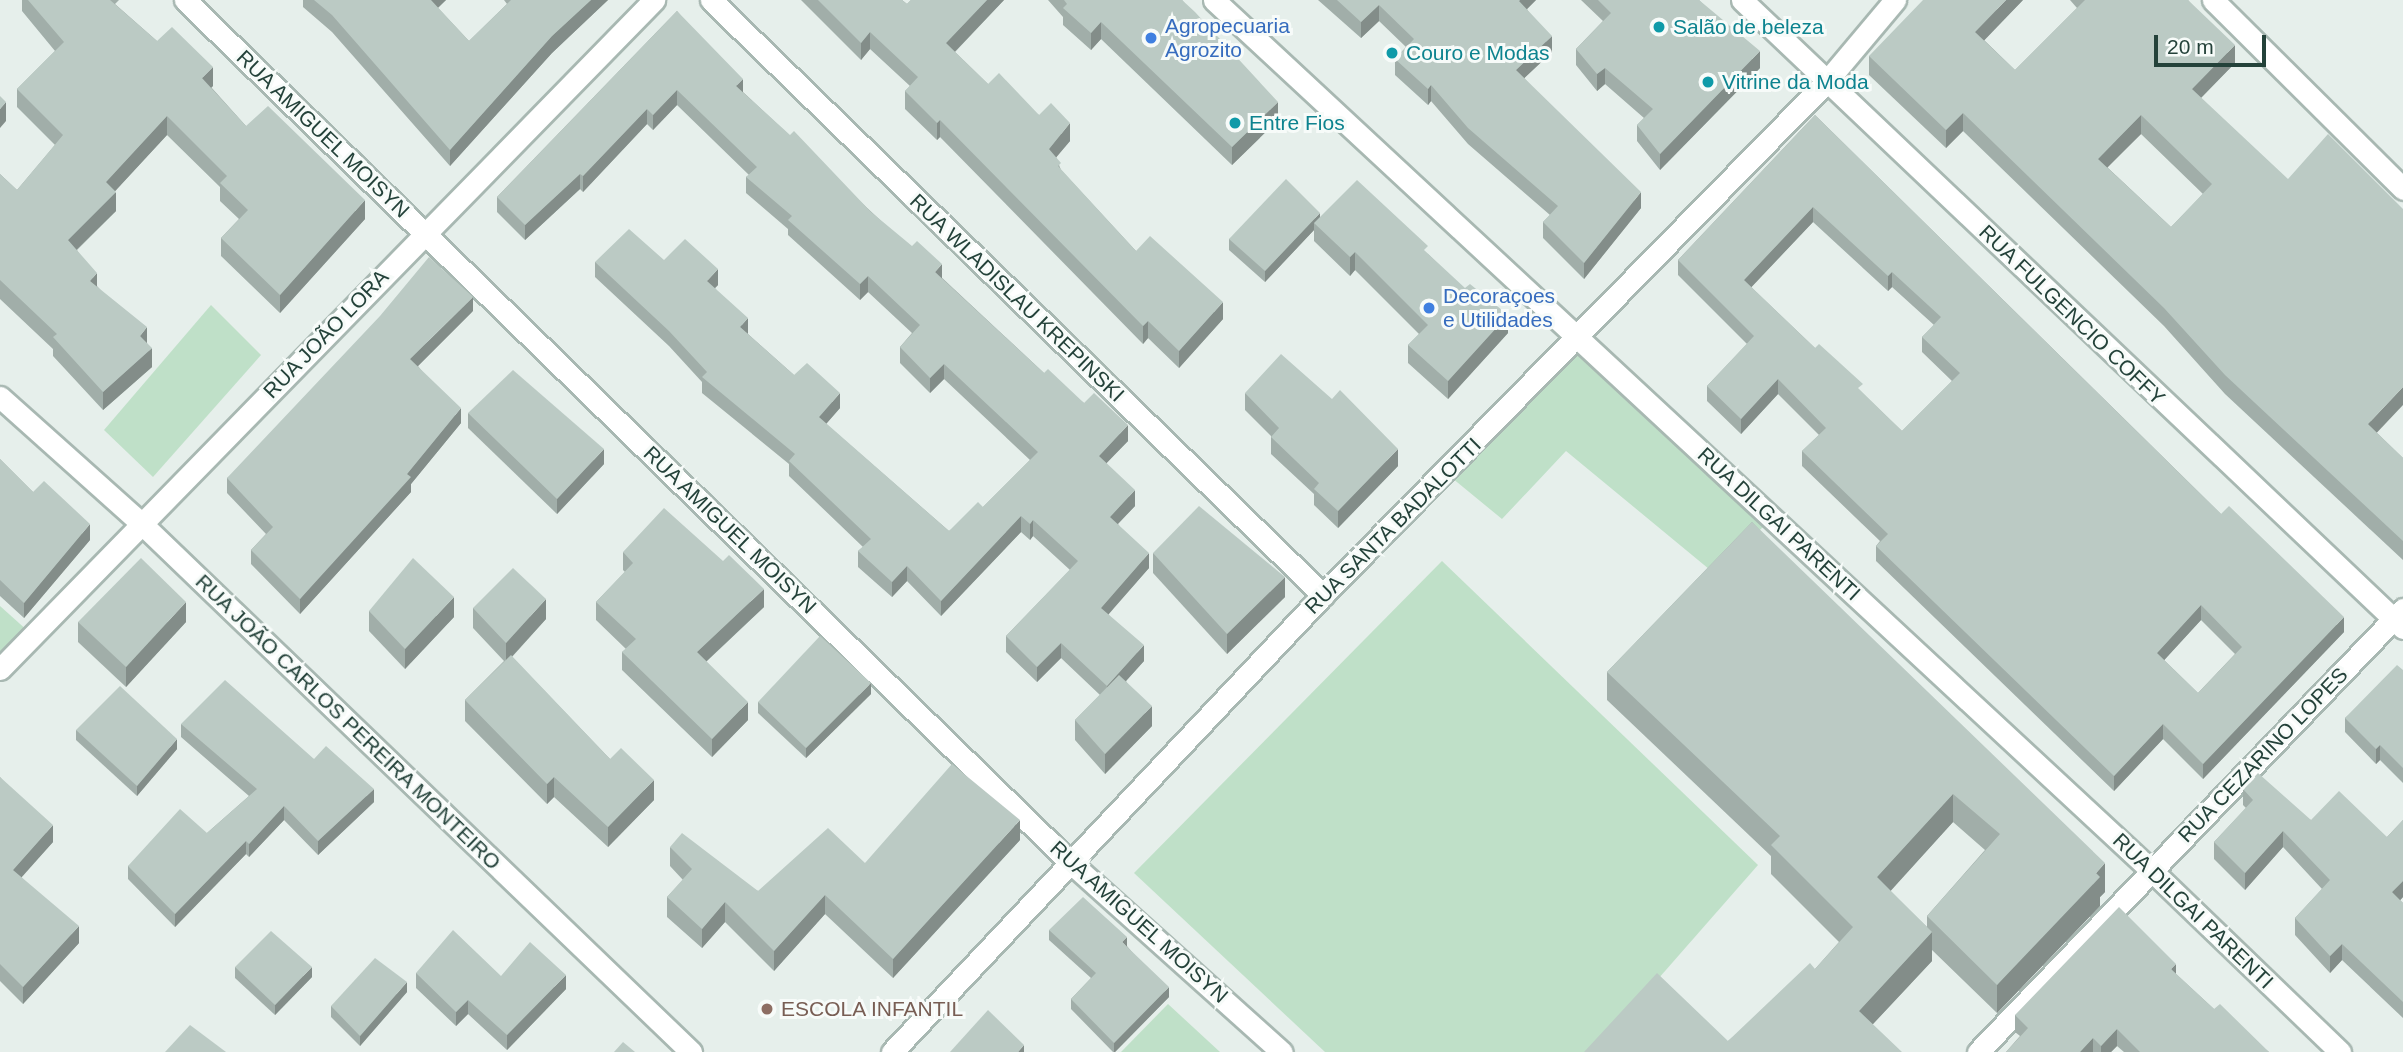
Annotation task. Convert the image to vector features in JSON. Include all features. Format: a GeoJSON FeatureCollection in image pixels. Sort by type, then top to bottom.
{"type":"FeatureCollection","features":[{"type":"Feature","properties":{"kind":"street","name":"RUA AMIGUEL MOISYN"},"geometry":{"type":"LineString","coordinates":[[185,0],[1071,863],[1282,1052]]}},
{"type":"Feature","properties":{"kind":"street","name":"RUA JOÃO LORA"},"geometry":{"type":"LineString","coordinates":[[0,669],[424,232],[654,0]]}},
{"type":"Feature","properties":{"kind":"street","name":"RUA WLADISLAU KREPINSKI"},"geometry":{"type":"LineString","coordinates":[[711,0],[1323,596]]}},
{"type":"Feature","properties":{"kind":"street","name":"RUA DILGAI PARENTI"},"geometry":{"type":"LineString","coordinates":[[1214,0],[2152,871],[2340,1052]]}},
{"type":"Feature","properties":{"kind":"street","name":"RUA FULGENCIO COFFY"},"geometry":{"type":"LineString","coordinates":[[1742,0],[2400,619]]}},
{"type":"Feature","properties":{"kind":"street","name":"RUA SANTA BADALOTTI"},"geometry":{"type":"LineString","coordinates":[[892,1052],[1323,596],[1579,339],[1827,81],[1895,0]]}},
{"type":"Feature","properties":{"kind":"street"},"geometry":{"type":"LineString","coordinates":[[2213,0],[2403,189]]}},
{"type":"Feature","properties":{"kind":"street","name":"RUA JOÃO CARLOS PEREIRA MONTEIRO"},"geometry":{"type":"LineString","coordinates":[[0,397],[142,524],[691,1052]]}},
{"type":"Feature","properties":{"kind":"street","name":"RUA CEZARINO LOPES"},"geometry":{"type":"LineString","coordinates":[[1978,1052],[2400,619]]}},
{"type":"Feature","properties":{"kind":"green space"},"geometry":{"type":"Polygon","coordinates":[[[211,305],[261,355],[153,477],[104,430],[211,305]]]}},
{"type":"Feature","properties":{"kind":"green space"},"geometry":{"type":"Polygon","coordinates":[[[1579,351],[1765,525],[1715,574],[1566,451],[1502,519],[1452,478],[1579,351]]]}},
{"type":"Feature","properties":{"kind":"green space"},"geometry":{"type":"Polygon","coordinates":[[[1442,561],[1758,865],[1594,1052],[1325,1052],[1134,873],[1442,561]]]}},
{"type":"Feature","properties":{"kind":"green space"},"geometry":{"type":"Polygon","coordinates":[[[0,606],[29,632],[0,661],[0,606]]]}},
{"type":"Feature","properties":{"kind":"green space"},"geometry":{"type":"Polygon","coordinates":[[[1168,1004],[1220,1052],[1121,1052],[1168,1004]]]}},
{"type":"Feature","properties":{"kind":"building"},"geometry":{"type":"Polygon","coordinates":[[[28,0],[110,0],[157,41],[172,27],[213,67],[202,78],[246,126],[268,106],[365,200],[280,295],[221,238],[248,210],[220,183],[227,176],[167,116],[106,182],[116,192],[68,240],[97,273],[90,281],[147,327],[140,336],[152,348],[103,392],[53,337],[57,334],[0,280],[0,174],[17,190],[63,135],[17,89],[64,42],[28,0]]]}},
{"type":"Feature","properties":{"kind":"building"},"geometry":{"type":"Polygon","coordinates":[[[314,0],[431,0],[469,41],[511,0],[591,0],[552,36],[450,150],[332,15],[314,0]]]}},
{"type":"Feature","properties":{"kind":"building"},"geometry":{"type":"Polygon","coordinates":[[[818,0],[902,0],[907,4],[911,0],[987,0],[946,43],[988,84],[999,73],[1039,115],[1051,103],[1070,123],[1049,149],[1061,163],[1058,166],[1136,251],[1150,236],[1223,302],[1179,351],[1148,321],[1143,326],[940,120],[937,123],[905,91],[918,77],[870,32],[861,43],[818,0]]]}},
{"type":"Feature","properties":{"kind":"building"},"geometry":{"type":"Polygon","coordinates":[[[1064,0],[1182,0],[1278,102],[1232,147],[1101,22],[1091,33],[1063,8],[1067,4],[1064,0]]]}},
{"type":"Feature","properties":{"kind":"building"},"geometry":{"type":"Polygon","coordinates":[[[1337,0],[1520,0],[1552,36],[1516,70],[1641,192],[1584,263],[1543,222],[1558,206],[1468,128],[1431,85],[1428,89],[1395,59],[1414,39],[1379,5],[1361,22],[1337,0]]]}},
{"type":"Feature","properties":{"kind":"building"},"geometry":{"type":"Polygon","coordinates":[[[1598,0],[1699,0],[1760,51],[1660,154],[1637,125],[1653,109],[1605,68],[1597,74],[1576,49],[1611,13],[1598,0]]]}},
{"type":"Feature","properties":{"kind":"building"},"geometry":{"type":"Polygon","coordinates":[[[1923,0],[2006,0],[1975,32],[2015,70],[2085,0],[2188,0],[2235,45],[2192,89],[2288,179],[2328,134],[2403,209],[2403,387],[2368,424],[2403,458],[2403,541],[2225,375],[2164,308],[1963,113],[1946,130],[1869,56],[1923,0]],[[2141,115],[2098,159],[2171,227],[2212,184],[2141,115]]]}},
{"type":"Feature","properties":{"kind":"building"},"geometry":{"type":"Polygon","coordinates":[[[677,11],[743,79],[736,86],[790,135],[794,131],[871,212],[912,246],[917,241],[942,264],[935,272],[1044,373],[1048,369],[1084,403],[1094,393],[1128,425],[1099,456],[1135,490],[1110,517],[1149,553],[1101,608],[1144,645],[1107,686],[1061,643],[1037,667],[1006,636],[1078,561],[1033,520],[1030,524],[1021,516],[941,601],[907,566],[892,582],[858,551],[871,539],[789,461],[795,454],[702,377],[707,372],[669,331],[595,262],[629,229],[664,260],[685,239],[718,269],[707,281],[748,318],[740,327],[794,375],[807,363],[840,393],[819,417],[949,531],[978,502],[983,507],[1038,452],[944,364],[930,378],[900,347],[920,325],[868,276],[860,284],[788,220],[792,216],[746,177],[757,167],[677,90],[653,115],[647,109],[583,176],[580,174],[525,225],[497,197],[677,11]]]}},
{"type":"Feature","properties":{"kind":"building"},"geometry":{"type":"Polygon","coordinates":[[[0,96],[6,102],[0,109],[0,96]]]}},
{"type":"Feature","properties":{"kind":"building"},"geometry":{"type":"Polygon","coordinates":[[[1815,115],[2221,514],[2229,506],[2344,617],[2203,764],[2163,724],[2114,776],[1876,546],[1888,534],[1802,451],[1826,428],[1778,379],[1741,419],[1707,386],[1754,336],[1678,260],[1815,115]],[[1813,207],[1744,280],[1815,348],[1819,344],[1863,384],[1858,388],[1902,431],[1960,373],[1922,337],[1941,317],[1892,272],[1888,276],[1813,207]],[[2201,605],[2157,653],[2198,693],[2242,647],[2201,605]]]}},
{"type":"Feature","properties":{"kind":"building"},"geometry":{"type":"Polygon","coordinates":[[[1286,179],[1320,213],[1265,271],[1229,239],[1286,179]]]}},
{"type":"Feature","properties":{"kind":"building"},"geometry":{"type":"Polygon","coordinates":[[[1357,180],[1428,246],[1424,250],[1465,288],[1470,284],[1508,315],[1448,381],[1408,345],[1428,325],[1355,252],[1350,257],[1314,223],[1357,180]]]}},
{"type":"Feature","properties":{"kind":"building"},"geometry":{"type":"Polygon","coordinates":[[[429,257],[473,297],[410,359],[461,408],[407,474],[411,477],[300,599],[251,550],[273,527],[227,478],[380,316],[429,257]]]}},
{"type":"Feature","properties":{"kind":"building"},"geometry":{"type":"Polygon","coordinates":[[[1281,354],[1332,399],[1340,390],[1398,449],[1338,511],[1314,489],[1319,483],[1271,437],[1279,428],[1245,393],[1281,354]]]}},
{"type":"Feature","properties":{"kind":"building"},"geometry":{"type":"Polygon","coordinates":[[[513,370],[604,449],[557,499],[468,413],[513,370]]]}},
{"type":"Feature","properties":{"kind":"building"},"geometry":{"type":"Polygon","coordinates":[[[0,459],[33,492],[44,481],[90,524],[24,603],[0,580],[0,459]]]}},
{"type":"Feature","properties":{"kind":"building"},"geometry":{"type":"Polygon","coordinates":[[[1199,506],[1285,577],[1227,634],[1153,553],[1199,506]]]}},
{"type":"Feature","properties":{"kind":"building"},"geometry":{"type":"Polygon","coordinates":[[[664,508],[723,561],[729,555],[764,589],[697,652],[748,702],[712,739],[622,652],[636,639],[596,602],[633,563],[623,552],[664,508]]]}},
{"type":"Feature","properties":{"kind":"building"},"geometry":{"type":"Polygon","coordinates":[[[1752,522],[2105,863],[2096,873],[2100,877],[1997,985],[1927,916],[2000,834],[1953,794],[1877,877],[1932,932],[1859,1011],[1902,1052],[1584,1052],[1657,973],[1728,1041],[1810,963],[1815,969],[1853,927],[1771,845],[1780,836],[1607,672],[1752,522]]]}},
{"type":"Feature","properties":{"kind":"building"},"geometry":{"type":"Polygon","coordinates":[[[141,558],[186,602],[126,667],[78,622],[141,558]]]}},
{"type":"Feature","properties":{"kind":"building"},"geometry":{"type":"Polygon","coordinates":[[[413,558],[454,597],[405,649],[369,611],[413,558]]]}},
{"type":"Feature","properties":{"kind":"building"},"geometry":{"type":"Polygon","coordinates":[[[513,568],[546,599],[506,643],[473,608],[513,568]]]}},
{"type":"Feature","properties":{"kind":"building"},"geometry":{"type":"Polygon","coordinates":[[[820,636],[871,683],[806,748],[758,702],[820,636]]]}},
{"type":"Feature","properties":{"kind":"building"},"geometry":{"type":"Polygon","coordinates":[[[511,655],[610,759],[621,748],[654,780],[608,827],[554,777],[547,784],[465,700],[511,655]]]}},
{"type":"Feature","properties":{"kind":"building"},"geometry":{"type":"Polygon","coordinates":[[[2397,665],[2403,670],[2403,768],[2380,745],[2376,749],[2345,718],[2397,665]]]}},
{"type":"Feature","properties":{"kind":"building"},"geometry":{"type":"Polygon","coordinates":[[[1119,675],[1152,706],[1105,754],[1075,720],[1119,675]]]}},
{"type":"Feature","properties":{"kind":"building"},"geometry":{"type":"Polygon","coordinates":[[[225,680],[314,759],[326,746],[374,789],[318,841],[284,806],[249,844],[246,841],[175,914],[128,866],[180,809],[207,833],[257,789],[181,724],[225,680]]]}},
{"type":"Feature","properties":{"kind":"building"},"geometry":{"type":"Polygon","coordinates":[[[120,686],[177,739],[137,786],[76,730],[120,686]]]}},
{"type":"Feature","properties":{"kind":"building"},"geometry":{"type":"Polygon","coordinates":[[[952,764],[1020,820],[893,959],[825,895],[774,951],[725,902],[702,929],[667,897],[692,869],[670,847],[682,833],[758,891],[828,828],[865,863],[952,764]]]}},
{"type":"Feature","properties":{"kind":"building"},"geometry":{"type":"Polygon","coordinates":[[[2258,773],[2311,820],[2339,791],[2387,837],[2403,820],[2403,881],[2392,892],[2403,903],[2403,1002],[2342,944],[2330,956],[2295,918],[2330,880],[2283,831],[2245,873],[2214,842],[2253,800],[2243,789],[2258,773]]]}},
{"type":"Feature","properties":{"kind":"building"},"geometry":{"type":"Polygon","coordinates":[[[0,777],[53,825],[13,870],[79,926],[23,987],[0,964],[0,777]]]}},
{"type":"Feature","properties":{"kind":"building"},"geometry":{"type":"Polygon","coordinates":[[[1083,897],[1127,937],[1122,942],[1169,987],[1114,1043],[1071,999],[1096,973],[1049,930],[1083,897]]]}},
{"type":"Feature","properties":{"kind":"building"},"geometry":{"type":"Polygon","coordinates":[[[2119,907],[2176,964],[2171,969],[2214,1009],[2220,1004],[2269,1052],[2140,1052],[2117,1029],[2101,1046],[2093,1038],[2080,1052],[2006,1052],[2028,1028],[2015,1015],[2119,907]]]}},
{"type":"Feature","properties":{"kind":"building"},"geometry":{"type":"Polygon","coordinates":[[[453,930],[501,976],[530,942],[566,975],[507,1035],[468,1000],[456,1012],[416,973],[453,930]]]}},
{"type":"Feature","properties":{"kind":"building"},"geometry":{"type":"Polygon","coordinates":[[[271,931],[312,967],[275,1005],[235,967],[271,931]]]}},
{"type":"Feature","properties":{"kind":"building"},"geometry":{"type":"Polygon","coordinates":[[[375,958],[407,982],[360,1036],[331,1006],[375,958]]]}},
{"type":"Feature","properties":{"kind":"building"},"geometry":{"type":"Polygon","coordinates":[[[988,1010],[1024,1045],[1018,1052],[950,1052],[988,1010]]]}},
{"type":"Feature","properties":{"kind":"building"},"geometry":{"type":"Polygon","coordinates":[[[190,1025],[226,1052],[165,1052],[190,1025]]]}},
{"type":"Feature","properties":{"kind":"building"},"geometry":{"type":"Polygon","coordinates":[[[623,1042],[635,1052],[614,1052],[623,1042]]]}},
{"type":"Feature","properties":{"kind":"place","name":"Salão de beleza"},"geometry":{"type":"Point","coordinates":[1659,27]}},
{"type":"Feature","properties":{"kind":"place","name":"Agropecuaria Agrozito"},"geometry":{"type":"Point","coordinates":[1151,38]}},
{"type":"Feature","properties":{"kind":"place","name":"Couro e Modas"},"geometry":{"type":"Point","coordinates":[1392,53]}},
{"type":"Feature","properties":{"kind":"place","name":"Vitrine da Moda"},"geometry":{"type":"Point","coordinates":[1708,82]}},
{"type":"Feature","properties":{"kind":"place","name":"Entre Fios"},"geometry":{"type":"Point","coordinates":[1235,123]}},
{"type":"Feature","properties":{"kind":"place","name":"Decoraçoes e Utilidades"},"geometry":{"type":"Point","coordinates":[1429,308]}},
{"type":"Feature","properties":{"kind":"place","name":"ESCOLA INFANTIL"},"geometry":{"type":"Point","coordinates":[767,1009]}}]}
